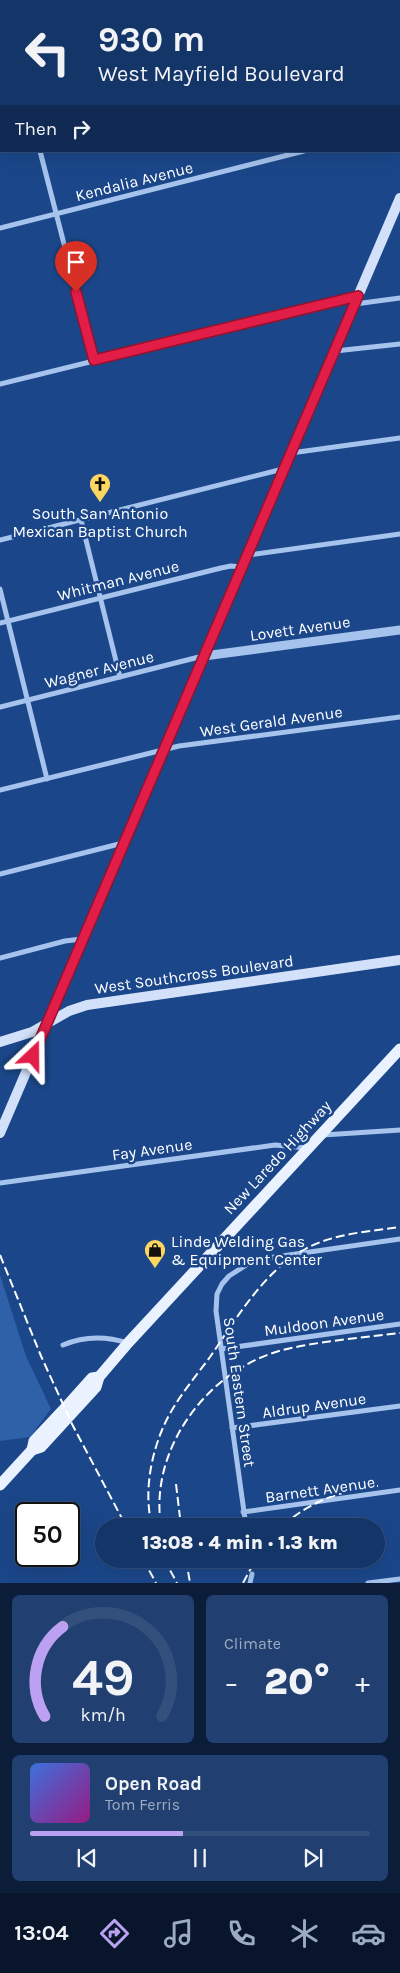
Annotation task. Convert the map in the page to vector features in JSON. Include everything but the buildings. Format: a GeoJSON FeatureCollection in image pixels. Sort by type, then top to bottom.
{"type":"FeatureCollection","features":[{"type":"Feature","properties":{"kind":"main road"},"geometry":{"type":"LineString","coordinates":[[0,1132],[400,198]]}},
{"type":"Feature","properties":{"kind":"main road","name":"West Southcross Boulevard"},"geometry":{"type":"LineString","coordinates":[[0,1042],[31,1033],[69,1011],[96,1003],[400,960]]}},
{"type":"Feature","properties":{"kind":"main road","name":"New Laredo Highway"},"geometry":{"type":"LineString","coordinates":[[0,1485],[32,1450],[41,1447],[96,1387],[99,1377],[128,1343],[400,1049]]}},
{"type":"Feature","properties":{"kind":"street"},"geometry":{"type":"LineString","coordinates":[[40,152],[94,360]]}},
{"type":"Feature","properties":{"kind":"street","name":"Kendalia Avenue"},"geometry":{"type":"LineString","coordinates":[[0,228],[300,152]]}},
{"type":"Feature","properties":{"kind":"street"},"geometry":{"type":"LineString","coordinates":[[0,384],[94,360],[356,300],[400,298]]}},
{"type":"Feature","properties":{"kind":"street"},"geometry":{"type":"LineString","coordinates":[[334,351],[400,344]]}},
{"type":"Feature","properties":{"kind":"street"},"geometry":{"type":"LineString","coordinates":[[291,453],[400,438]]}},
{"type":"Feature","properties":{"kind":"street"},"geometry":{"type":"LineString","coordinates":[[0,540],[284,469]]}},
{"type":"Feature","properties":{"kind":"street"},"geometry":{"type":"LineString","coordinates":[[80,520],[120,677]]}},
{"type":"Feature","properties":{"kind":"street"},"geometry":{"type":"LineString","coordinates":[[247,555],[400,534]]}},
{"type":"Feature","properties":{"kind":"street","name":"Whitman Avenue"},"geometry":{"type":"LineString","coordinates":[[0,623],[221,568],[242,568]]}},
{"type":"Feature","properties":{"kind":"street"},"geometry":{"type":"LineString","coordinates":[[0,589],[47,779]]}},
{"type":"Feature","properties":{"kind":"street","name":"Lovett Avenue"},"geometry":{"type":"LineString","coordinates":[[204,656],[400,630]]}},
{"type":"Feature","properties":{"kind":"street","name":"Wagner Avenue"},"geometry":{"type":"LineString","coordinates":[[0,707],[204,656]]}},
{"type":"Feature","properties":{"kind":"street","name":"West Gerald Avenue"},"geometry":{"type":"LineString","coordinates":[[0,790],[179,746],[400,717]]}},
{"type":"Feature","properties":{"kind":"street"},"geometry":{"type":"LineString","coordinates":[[0,874],[124,843]]}},
{"type":"Feature","properties":{"kind":"street"},"geometry":{"type":"LineString","coordinates":[[0,958],[65,941],[83,939]]}},
{"type":"Feature","properties":{"kind":"street"},"geometry":{"type":"LineString","coordinates":[[320,1135],[350,1135],[400,1130]]}},
{"type":"Feature","properties":{"kind":"street","name":"Fay Avenue"},"geometry":{"type":"LineString","coordinates":[[0,1183],[275,1145],[308,1148]]}},
{"type":"Feature","properties":{"kind":"street","name":"South Eastern Street"},"geometry":{"type":"LineString","coordinates":[[244,1518],[216,1310],[217,1294],[229,1276],[238,1268],[257,1259],[400,1239]]}},
{"type":"Feature","properties":{"kind":"street","name":"Muldoon Avenue"},"geometry":{"type":"LineString","coordinates":[[221,1349],[400,1324]]}},
{"type":"Feature","properties":{"kind":"street"},"geometry":{"type":"LineString","coordinates":[[63,1345],[78,1340],[96,1338],[111,1338],[128,1343]]}},
{"type":"Feature","properties":{"kind":"street","name":"Aldrup Avenue"},"geometry":{"type":"LineString","coordinates":[[232,1428],[400,1406]]}},
{"type":"Feature","properties":{"kind":"street","name":"Barnett Avenue"},"geometry":{"type":"LineString","coordinates":[[243,1512],[400,1490]]}},
{"type":"Feature","properties":{"kind":"street"},"geometry":{"type":"LineString","coordinates":[[250,1583],[252,1574]]}},
{"type":"Feature","properties":{"kind":"street"},"geometry":{"type":"LineString","coordinates":[[368,1583],[400,1579]]}},
{"type":"Feature","properties":{"kind":"shaded area"},"geometry":{"type":"Polygon","coordinates":[[[0,1275],[26,1356],[51,1409],[30,1437],[0,1441],[0,1275]]]}},
{"type":"Feature","properties":{"kind":"railway"},"geometry":{"type":"LineString","coordinates":[[151,1518],[148,1490],[151,1465],[162,1430],[184,1392],[260,1287],[284,1263],[310,1247],[334,1238],[360,1232],[400,1227]]}},
{"type":"Feature","properties":{"kind":"railway"},"geometry":{"type":"LineString","coordinates":[[0,1255],[41,1356],[72,1424],[122,1518]]}},
{"type":"Feature","properties":{"kind":"railway"},"geometry":{"type":"LineString","coordinates":[[161,1518],[160,1498],[164,1470],[174,1443],[188,1418],[206,1396],[228,1377],[252,1361],[279,1351],[324,1342],[400,1333]]}},
{"type":"Feature","properties":{"kind":"railway"},"geometry":{"type":"LineString","coordinates":[[176,1484],[180,1518]]}},
{"type":"Feature","properties":{"kind":"railway"},"geometry":{"type":"LineString","coordinates":[[292,1518],[328,1498],[352,1490],[378,1486]]}},
{"type":"Feature","properties":{"kind":"railway"},"geometry":{"type":"LineString","coordinates":[[148,1568],[156,1583]]}},
{"type":"Feature","properties":{"kind":"railway"},"geometry":{"type":"LineString","coordinates":[[169,1568],[177,1583]]}},
{"type":"Feature","properties":{"kind":"railway"},"geometry":{"type":"LineString","coordinates":[[188,1568],[190,1583]]}},
{"type":"Feature","properties":{"kind":"railway"},"geometry":{"type":"LineString","coordinates":[[243,1583],[251,1568]]}},
{"type":"Feature","properties":{"kind":"place","name":"South San Antonio Mexican Baptist Church"},"geometry":{"type":"Point","coordinates":[100,503]}},
{"type":"Feature","properties":{"kind":"place","name":"Linde Welding Gas & Equipment Center"},"geometry":{"type":"Point","coordinates":[155,1269]}},
{"type":"Feature","properties":{"kind":"route"},"geometry":{"type":"LineString","coordinates":[[33,1056],[358,296],[94,360],[76,292]]}}]}
